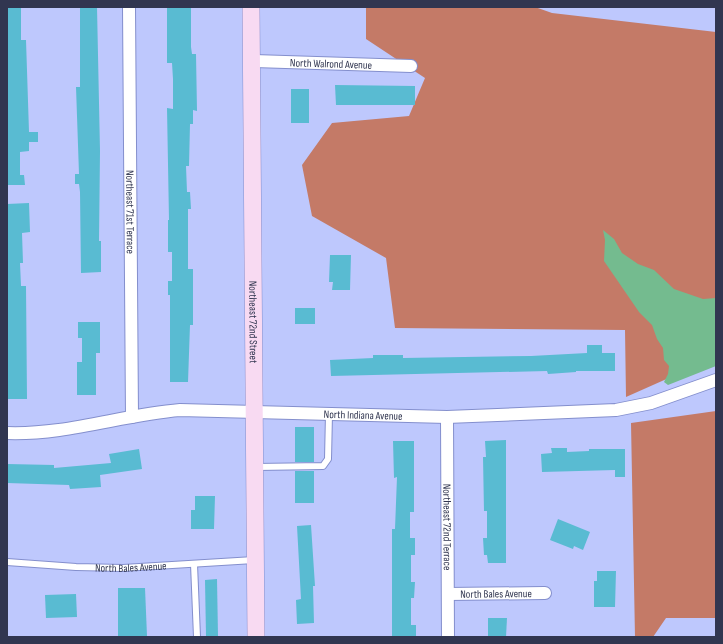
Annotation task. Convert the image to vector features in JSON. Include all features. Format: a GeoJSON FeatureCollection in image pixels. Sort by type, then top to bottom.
{"type":"FeatureCollection","features":[{"type":"Feature","properties":{"kind":"main road","name":"Northeast 72nd Street"},"geometry":{"type":"LineString","coordinates":[[251,7],[254,560],[256,637]]}},
{"type":"Feature","properties":{"kind":"street","name":"Northeast 71st Terrace"},"geometry":{"type":"LineString","coordinates":[[128,7],[132,417]]}},
{"type":"Feature","properties":{"kind":"street","name":"North Walrond Avenue"},"geometry":{"type":"LineString","coordinates":[[251,61],[412,66]]}},
{"type":"Feature","properties":{"kind":"street","name":"North Indiana Avenue"},"geometry":{"type":"LineString","coordinates":[[7,433],[56,432],[152,413],[180,410],[447,417],[616,410],[651,403],[716,380]]}},
{"type":"Feature","properties":{"kind":"street","name":"Northeast 72nd Terrace"},"geometry":{"type":"LineString","coordinates":[[447,417],[448,637]]}},
{"type":"Feature","properties":{"kind":"street","name":"North Bales Avenue"},"geometry":{"type":"LineString","coordinates":[[448,594],[545,593]]}},
{"type":"Feature","properties":{"kind":"lane"},"geometry":{"type":"LineString","coordinates":[[254,467],[323,466],[328,459],[329,414]]}},
{"type":"Feature","properties":{"kind":"lane","name":"North Bales Avenue"},"geometry":{"type":"LineString","coordinates":[[7,562],[76,567],[123,568],[254,560]]}},
{"type":"Feature","properties":{"kind":"lane"},"geometry":{"type":"LineString","coordinates":[[194,564],[197,637]]}},
{"type":"Feature","properties":{"kind":"shaded area"},"geometry":{"type":"Polygon","coordinates":[[[366,7],[535,7],[552,13],[716,32],[716,357],[626,397],[625,330],[395,328],[386,258],[312,216],[302,165],[332,123],[409,116],[425,78],[366,39],[366,7]]]}},
{"type":"Feature","properties":{"kind":"shaded area"},"geometry":{"type":"Polygon","coordinates":[[[603,230],[614,239],[622,253],[638,264],[654,270],[674,289],[703,299],[716,298],[716,366],[668,385],[664,382],[668,374],[669,366],[664,360],[663,348],[657,339],[652,325],[639,312],[604,261],[605,240],[603,230]]]}},
{"type":"Feature","properties":{"kind":"shaded area"},"geometry":{"type":"Polygon","coordinates":[[[716,411],[716,618],[666,618],[653,637],[635,637],[631,423],[716,411]]]}},
{"type":"Feature","properties":{"kind":"building"},"geometry":{"type":"Polygon","coordinates":[[[7,7],[21,7],[21,40],[26,40],[29,132],[38,132],[38,142],[29,142],[29,151],[20,152],[20,175],[24,175],[25,185],[7,185],[7,7]]]}},
{"type":"Feature","properties":{"kind":"building"},"geometry":{"type":"Polygon","coordinates":[[[80,7],[97,7],[100,151],[99,241],[101,241],[101,272],[81,273],[80,192],[79,184],[75,184],[75,174],[79,174],[76,87],[80,87],[80,7]]]}},
{"type":"Feature","properties":{"kind":"building"},"geometry":{"type":"Polygon","coordinates":[[[167,7],[191,7],[191,47],[192,54],[196,54],[197,111],[193,110],[193,124],[190,124],[189,166],[186,166],[187,192],[190,192],[191,209],[188,209],[188,269],[193,269],[193,325],[190,325],[188,382],[170,382],[170,295],[168,295],[168,281],[172,281],[172,252],[168,252],[169,220],[167,108],[173,109],[173,79],[172,63],[167,63],[167,7]]]}},
{"type":"Feature","properties":{"kind":"building"},"geometry":{"type":"Polygon","coordinates":[[[335,85],[415,86],[415,105],[336,105],[335,85]]]}},
{"type":"Feature","properties":{"kind":"building"},"geometry":{"type":"Polygon","coordinates":[[[291,89],[309,89],[309,123],[291,123],[291,89]]]}},
{"type":"Feature","properties":{"kind":"building"},"geometry":{"type":"Polygon","coordinates":[[[29,203],[30,232],[22,233],[23,263],[20,263],[21,286],[26,286],[27,399],[8,399],[7,204],[29,203]]]}},
{"type":"Feature","properties":{"kind":"building"},"geometry":{"type":"Polygon","coordinates":[[[330,255],[351,255],[350,290],[332,290],[333,282],[329,282],[330,255]]]}},
{"type":"Feature","properties":{"kind":"building"},"geometry":{"type":"Polygon","coordinates":[[[295,308],[315,308],[315,324],[295,324],[295,308]]]}},
{"type":"Feature","properties":{"kind":"building"},"geometry":{"type":"Polygon","coordinates":[[[78,322],[100,322],[100,353],[96,353],[96,395],[77,395],[77,362],[82,362],[82,338],[78,338],[78,322]]]}},
{"type":"Feature","properties":{"kind":"building"},"geometry":{"type":"Polygon","coordinates":[[[587,345],[602,345],[602,353],[615,353],[615,371],[576,371],[548,374],[547,371],[331,376],[330,360],[373,358],[373,355],[403,355],[403,358],[531,356],[587,353],[587,345]]]}},
{"type":"Feature","properties":{"kind":"building"},"geometry":{"type":"Polygon","coordinates":[[[295,427],[314,427],[314,462],[295,462],[295,427]]]}},
{"type":"Feature","properties":{"kind":"building"},"geometry":{"type":"Polygon","coordinates":[[[506,440],[506,563],[488,563],[487,555],[484,555],[483,538],[487,538],[487,511],[484,511],[483,457],[486,457],[485,441],[506,440]]]}},
{"type":"Feature","properties":{"kind":"building"},"geometry":{"type":"Polygon","coordinates":[[[393,441],[414,441],[414,512],[410,512],[410,538],[415,538],[415,555],[411,555],[411,582],[415,582],[414,598],[411,598],[411,625],[416,625],[416,637],[392,637],[392,529],[395,529],[397,477],[394,478],[393,441]]]}},
{"type":"Feature","properties":{"kind":"building"},"geometry":{"type":"Polygon","coordinates":[[[551,448],[567,448],[567,452],[589,451],[589,449],[625,449],[625,477],[615,477],[615,470],[542,472],[541,454],[552,453],[551,448]]]}},
{"type":"Feature","properties":{"kind":"building"},"geometry":{"type":"Polygon","coordinates":[[[139,449],[142,469],[100,475],[101,487],[70,489],[69,485],[7,483],[7,464],[54,465],[54,468],[111,463],[109,454],[139,449]]]}},
{"type":"Feature","properties":{"kind":"building"},"geometry":{"type":"Polygon","coordinates":[[[295,471],[314,471],[314,503],[295,503],[295,471]]]}},
{"type":"Feature","properties":{"kind":"building"},"geometry":{"type":"Polygon","coordinates":[[[195,496],[215,496],[214,529],[191,529],[191,510],[195,510],[195,496]]]}},
{"type":"Feature","properties":{"kind":"building"},"geometry":{"type":"Polygon","coordinates":[[[558,519],[590,532],[583,550],[574,546],[573,549],[550,540],[558,519]]]}},
{"type":"Feature","properties":{"kind":"building"},"geometry":{"type":"Polygon","coordinates":[[[311,525],[315,586],[313,586],[314,623],[297,624],[296,600],[301,599],[297,526],[311,525]]]}},
{"type":"Feature","properties":{"kind":"building"},"geometry":{"type":"Polygon","coordinates":[[[597,571],[616,571],[615,607],[594,607],[594,581],[597,581],[597,571]]]}},
{"type":"Feature","properties":{"kind":"building"},"geometry":{"type":"Polygon","coordinates":[[[217,579],[218,636],[206,636],[205,580],[217,579]]]}},
{"type":"Feature","properties":{"kind":"building"},"geometry":{"type":"Polygon","coordinates":[[[118,588],[145,588],[147,636],[118,637],[118,588]]]}},
{"type":"Feature","properties":{"kind":"building"},"geometry":{"type":"Polygon","coordinates":[[[76,594],[77,617],[46,618],[45,595],[76,594]]]}},
{"type":"Feature","properties":{"kind":"building"},"geometry":{"type":"Polygon","coordinates":[[[488,618],[507,618],[506,637],[488,637],[488,618]]]}}]}
